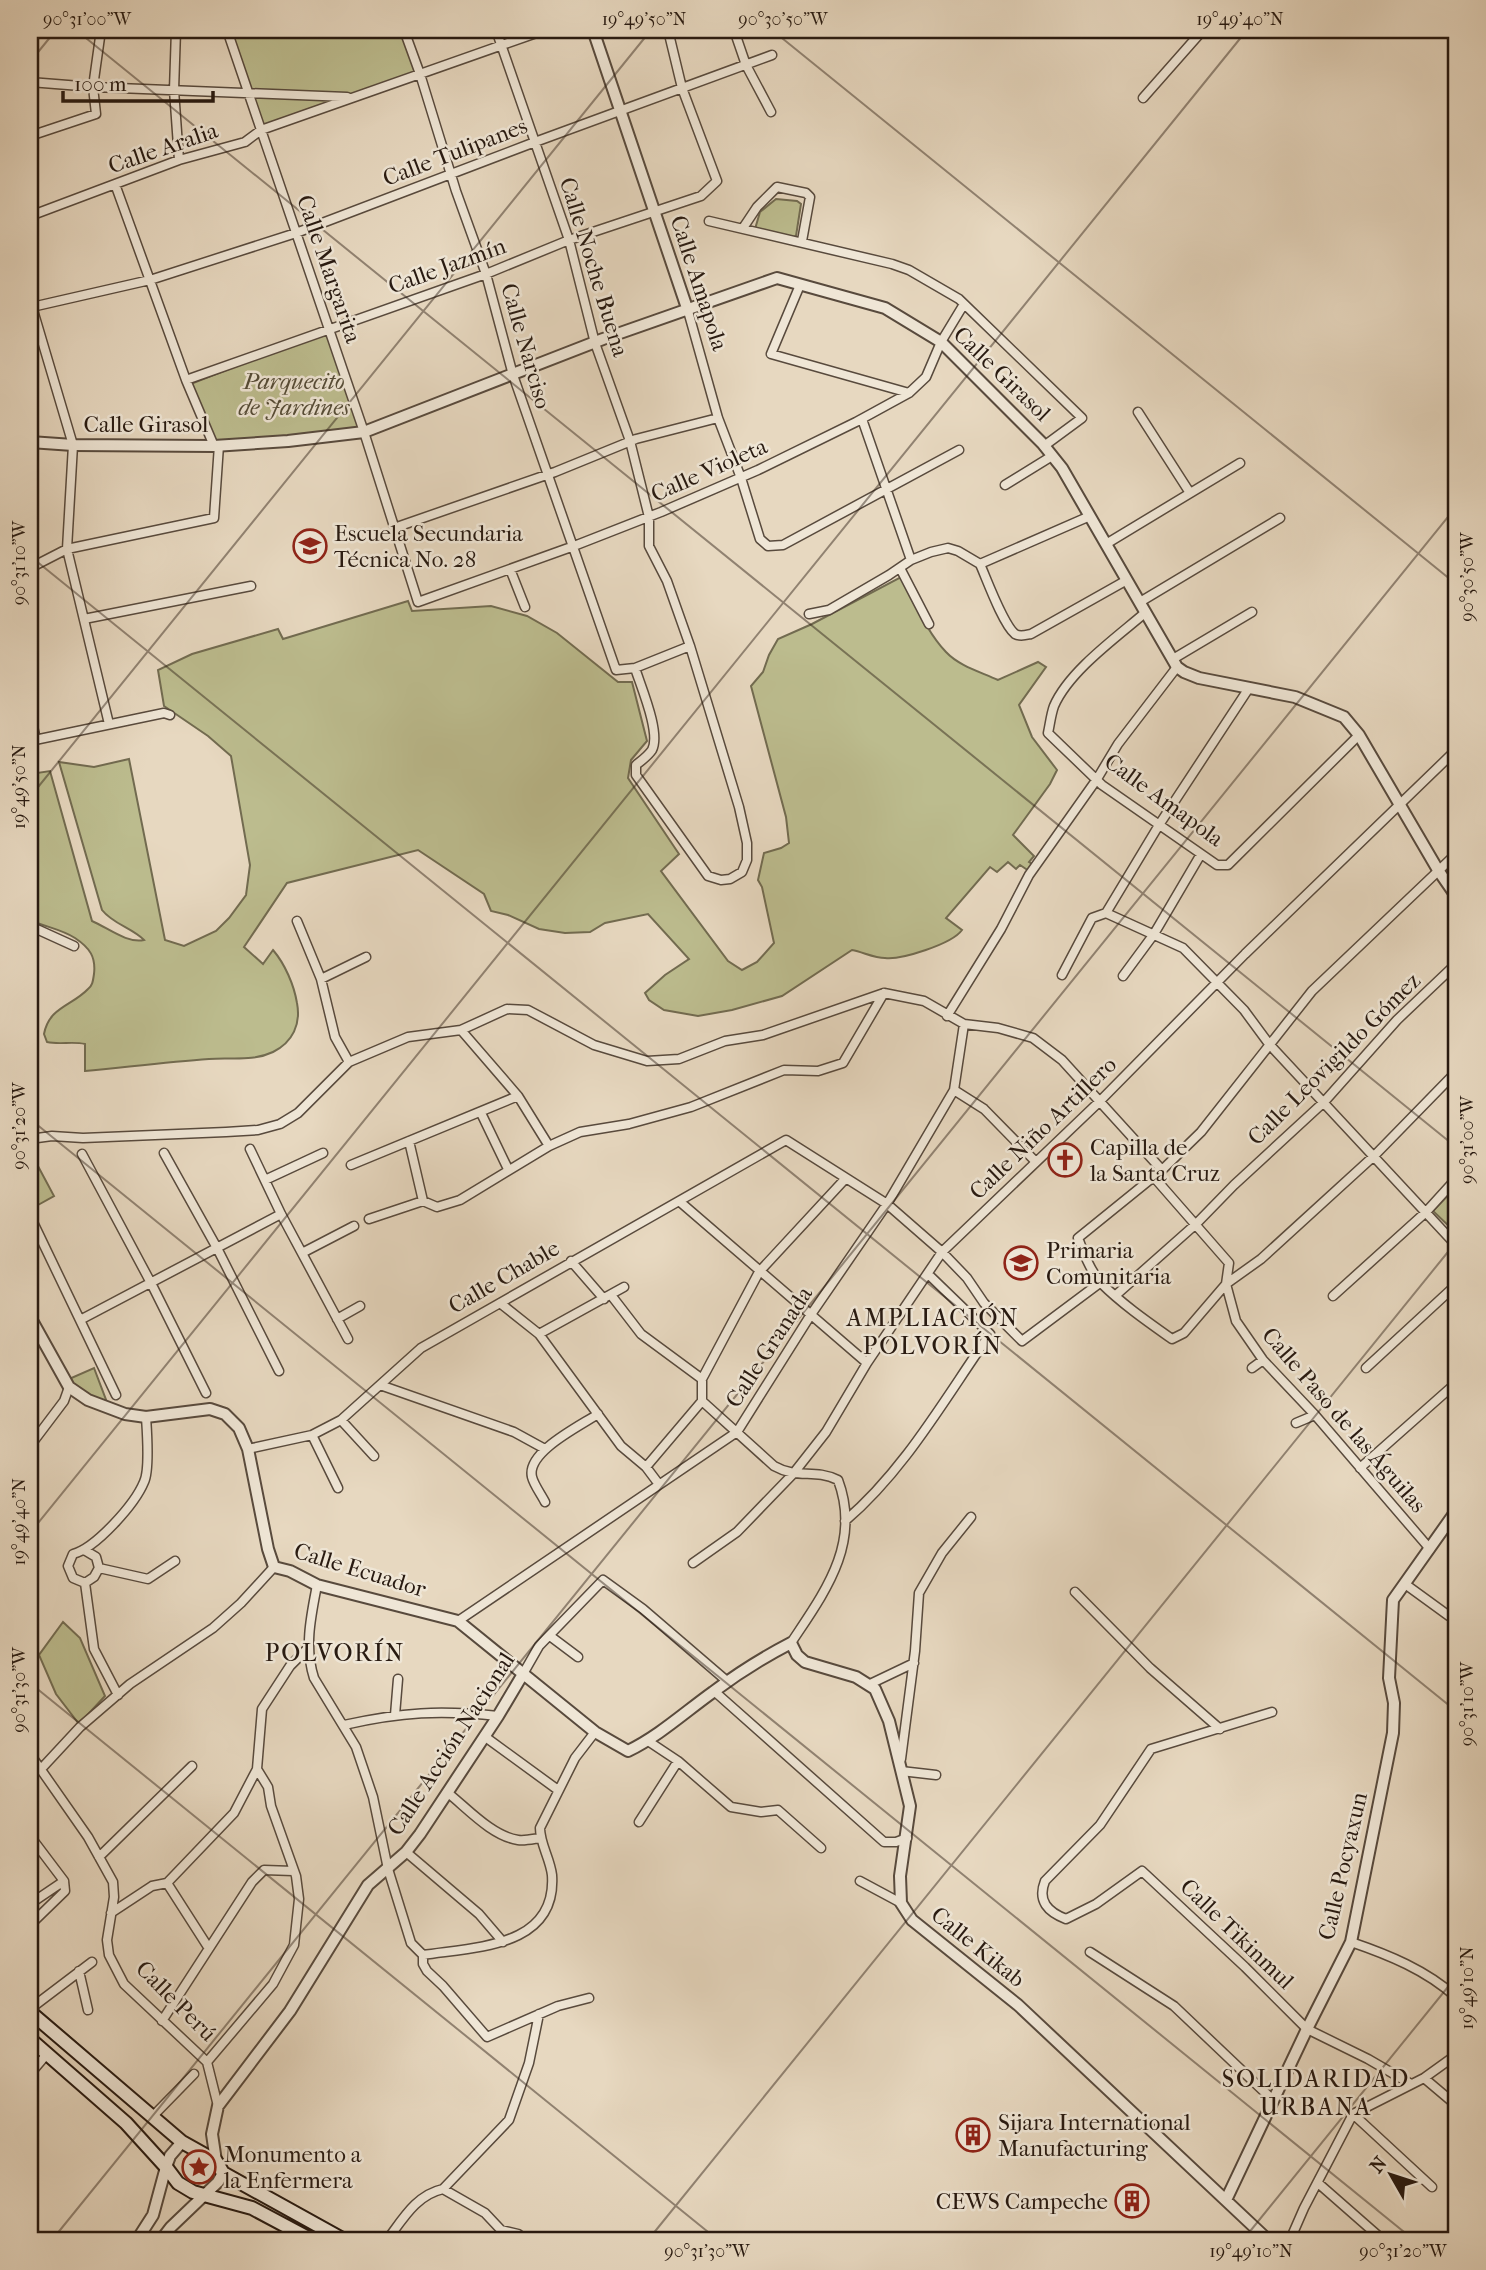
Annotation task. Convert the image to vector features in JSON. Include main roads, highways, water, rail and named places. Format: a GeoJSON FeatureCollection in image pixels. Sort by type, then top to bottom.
{"type":"FeatureCollection","features":[{"type":"Feature","properties":{"kind":"main road"},"geometry":{"type":"LineString","coordinates":[[30,2011],[181,2142],[216,2161],[223,2174],[344,2240]]}},
{"type":"Feature","properties":{"kind":"main road"},"geometry":{"type":"LineString","coordinates":[[30,2039],[126,2123],[178,2183],[252,2208],[312,2240]]}},
{"type":"Feature","properties":{"kind":"waterway"},"geometry":{"type":"LineString","coordinates":[[30,2003],[88,2053]]}},
{"type":"Feature","properties":{"kind":"place","name":"Escuela Secundaria Técnica No. 28"},"geometry":{"type":"Point","coordinates":[310,546]}},
{"type":"Feature","properties":{"kind":"place","name":"Capilla de la Santa Cruz"},"geometry":{"type":"Point","coordinates":[1065,1160]}},
{"type":"Feature","properties":{"kind":"place","name":"Primaria Comunitaria"},"geometry":{"type":"Point","coordinates":[1021,1263]}},
{"type":"Feature","properties":{"kind":"place","name":"Sijara International Manufacturing"},"geometry":{"type":"Point","coordinates":[973,2135]}},
{"type":"Feature","properties":{"kind":"place","name":"Monumento a la Enfermera"},"geometry":{"type":"Point","coordinates":[199,2167]}},
{"type":"Feature","properties":{"kind":"place","name":"CEWS Campeche"},"geometry":{"type":"Point","coordinates":[1132,2201]}},
{"type":"Feature","properties":{"kind":"district","name":"AMPLIACIÓN POLVORÍN"},"geometry":{"type":"Point","coordinates":[933,1332]}},
{"type":"Feature","properties":{"kind":"district","name":"POLVORÍN"},"geometry":{"type":"Point","coordinates":[335,1653]}},
{"type":"Feature","properties":{"kind":"district","name":"SOLIDARIDAD URBANA"},"geometry":{"type":"Point","coordinates":[1316,2093]}},
{"type":"Feature","properties":{"kind":"park label","name":"Parquecito de Jardines"},"geometry":{"type":"Point","coordinates":[294,394]}}]}
